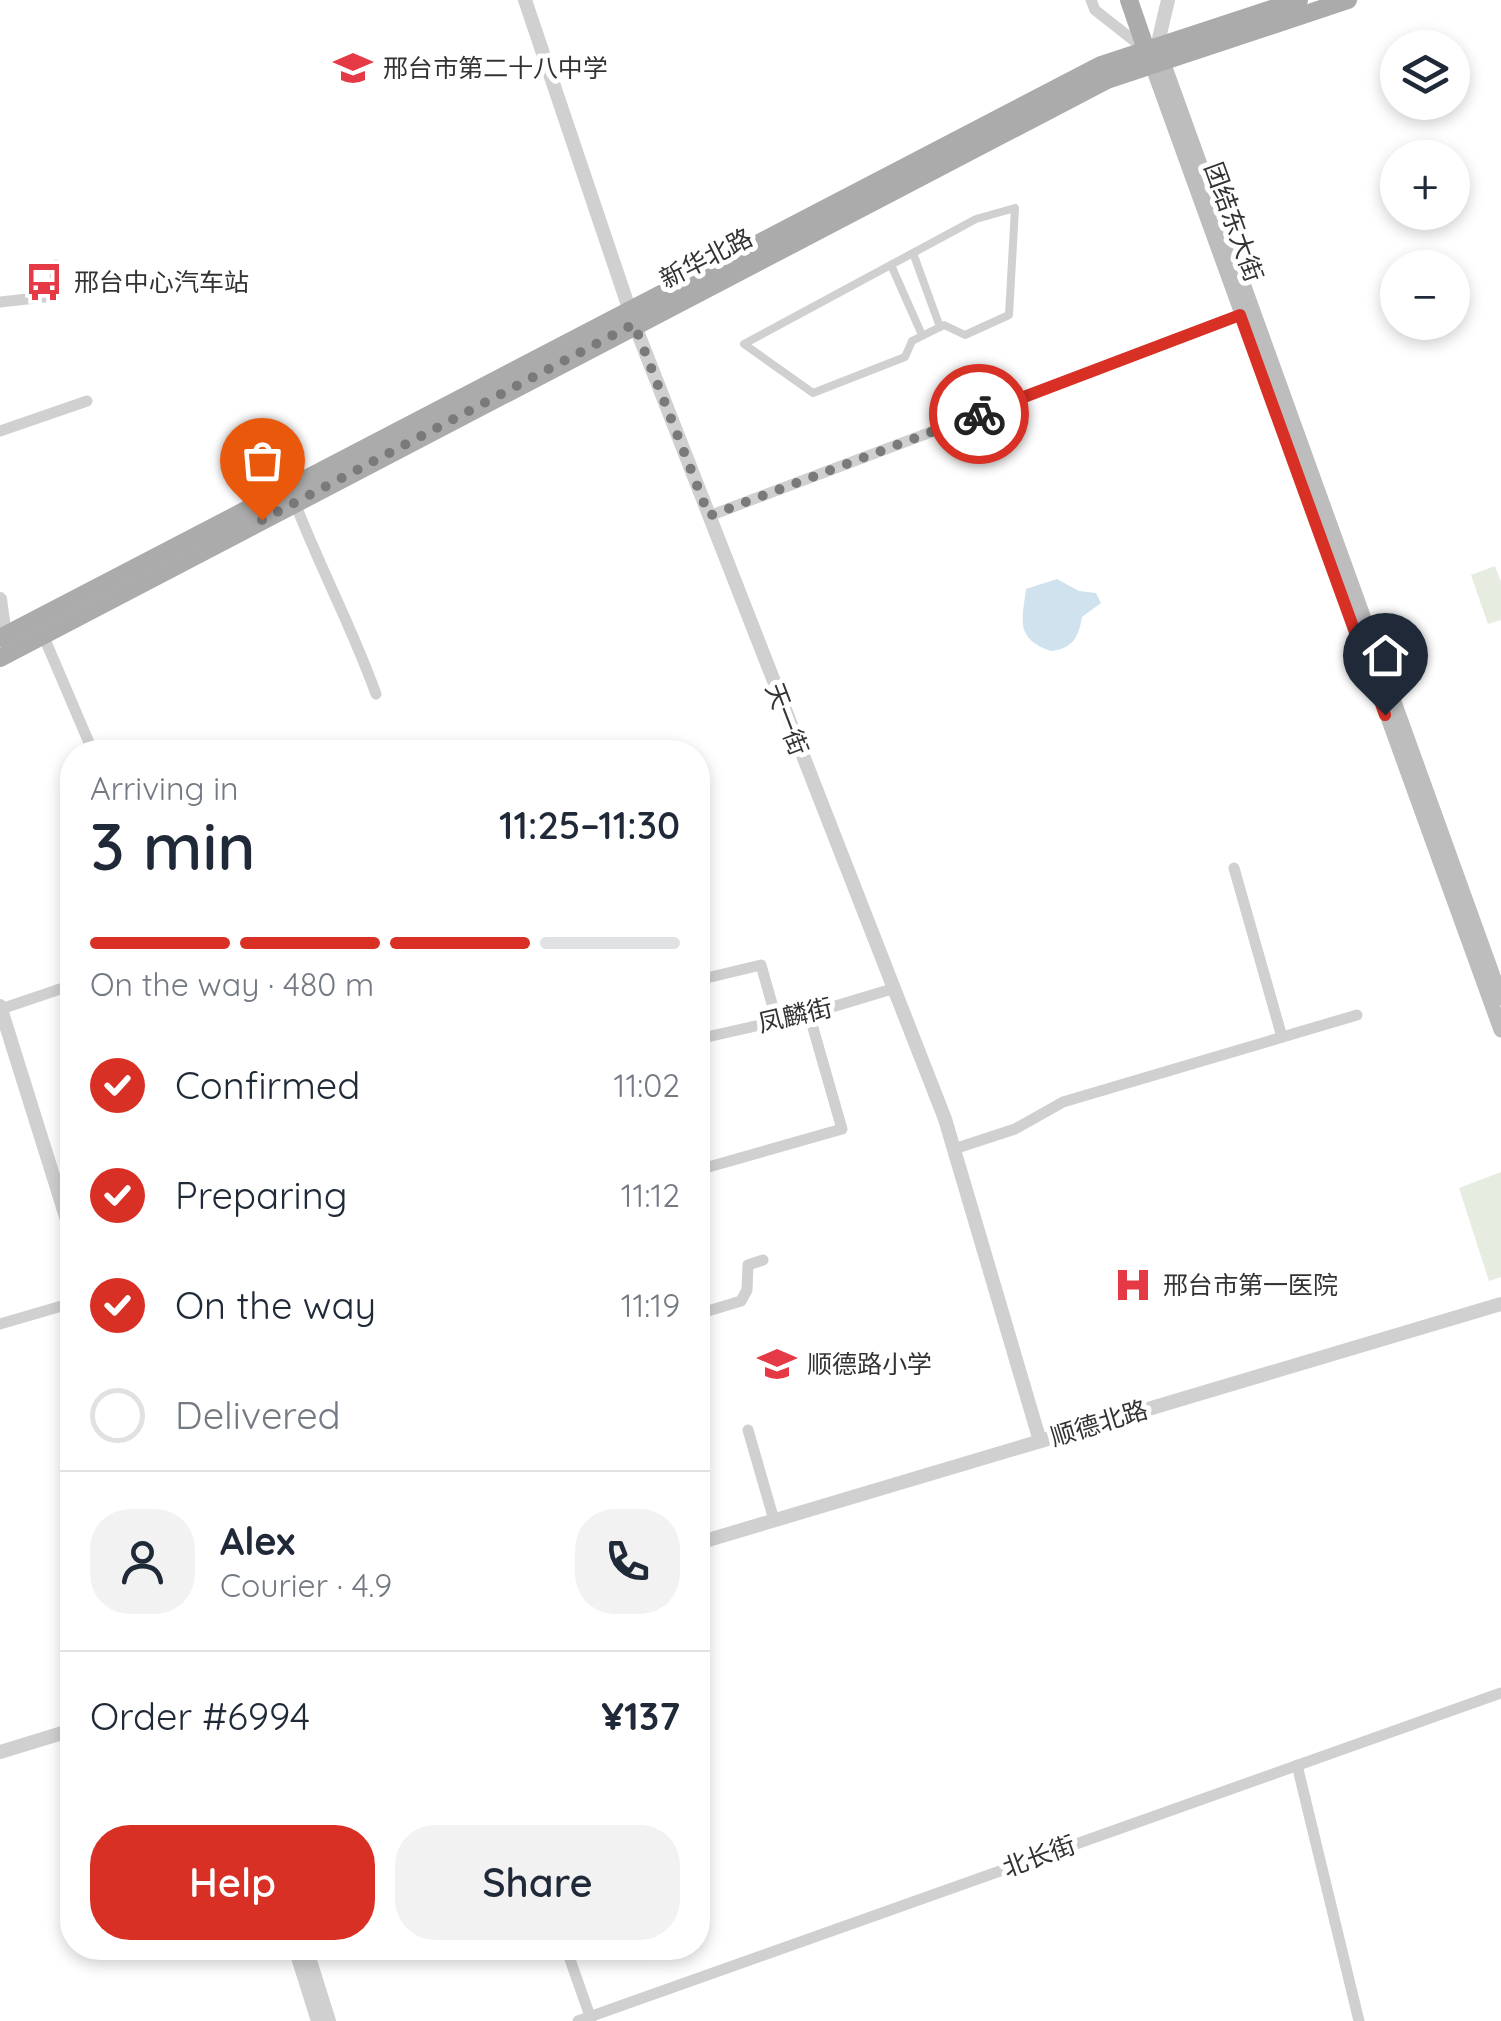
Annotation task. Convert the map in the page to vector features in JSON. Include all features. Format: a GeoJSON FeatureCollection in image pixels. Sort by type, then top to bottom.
{"type":"FeatureCollection","features":[{"type":"Feature","properties":{"kind":"main road"},"geometry":{"type":"LineString","coordinates":[[1129,0],[1155,56]]}},
{"type":"Feature","properties":{"kind":"main road"},"geometry":{"type":"LineString","coordinates":[[1140,0],[1155,56]]}},
{"type":"Feature","properties":{"kind":"main road","name":"新华北路"},"geometry":{"type":"LineString","coordinates":[[1155,56],[1299,0]]}},
{"type":"Feature","properties":{"kind":"main road","name":"新华北路"},"geometry":{"type":"LineString","coordinates":[[3,646],[1101,65],[1155,56],[1348,0]]}},
{"type":"Feature","properties":{"kind":"main road","name":"团结东大街"},"geometry":{"type":"LineString","coordinates":[[1155,56],[1240,315],[1501,1030]]}},
{"type":"Feature","properties":{"kind":"main road","name":"团结东大街"},"geometry":{"type":"LineString","coordinates":[[1155,56],[1501,998]]}},
{"type":"Feature","properties":{"kind":"main road","name":"新华北路"},"geometry":{"type":"LineString","coordinates":[[3,646],[44,635],[296,503],[632,316]]}},
{"type":"Feature","properties":{"kind":"street","name":"天一街"},"geometry":{"type":"LineString","coordinates":[[525,0],[632,316],[954,1149],[1040,1440]]}},
{"type":"Feature","properties":{"kind":"street"},"geometry":{"type":"LineString","coordinates":[[1091,0],[1095,10],[1155,56],[1168,0]]}},
{"type":"Feature","properties":{"kind":"street"},"geometry":{"type":"LineString","coordinates":[[1015,208],[1009,315],[965,335],[940,327],[912,342],[905,357],[813,393],[744,344],[891,265],[976,220],[1015,208]]}},
{"type":"Feature","properties":{"kind":"street"},"geometry":{"type":"LineString","coordinates":[[913,253],[940,327]]}},
{"type":"Feature","properties":{"kind":"street"},"geometry":{"type":"LineString","coordinates":[[891,265],[922,335]]}},
{"type":"Feature","properties":{"kind":"street"},"geometry":{"type":"LineString","coordinates":[[0,302],[54,296],[56,266]]}},
{"type":"Feature","properties":{"kind":"street"},"geometry":{"type":"LineString","coordinates":[[709,516],[1240,315]]}},
{"type":"Feature","properties":{"kind":"street"},"geometry":{"type":"LineString","coordinates":[[0,430],[88,402]]}},
{"type":"Feature","properties":{"kind":"street"},"geometry":{"type":"LineString","coordinates":[[296,503],[331,594],[344,607],[376,694]]}},
{"type":"Feature","properties":{"kind":"street"},"geometry":{"type":"LineString","coordinates":[[0,599],[3,646]]}},
{"type":"Feature","properties":{"kind":"street"},"geometry":{"type":"LineString","coordinates":[[44,635],[88,740]]}},
{"type":"Feature","properties":{"kind":"street"},"geometry":{"type":"LineString","coordinates":[[1234,868],[1282,1037]]}},
{"type":"Feature","properties":{"kind":"street"},"geometry":{"type":"LineString","coordinates":[[710,977],[761,965],[776,1018]]}},
{"type":"Feature","properties":{"kind":"street","name":"凤麟街"},"geometry":{"type":"LineString","coordinates":[[710,1035],[809,1014],[892,989]]}},
{"type":"Feature","properties":{"kind":"street"},"geometry":{"type":"LineString","coordinates":[[60,990],[0,1007],[60,1193]]}},
{"type":"Feature","properties":{"kind":"street"},"geometry":{"type":"LineString","coordinates":[[710,1166],[842,1128],[809,1014]]}},
{"type":"Feature","properties":{"kind":"street"},"geometry":{"type":"LineString","coordinates":[[954,1149],[1008,1132],[1063,1102],[1357,1014]]}},
{"type":"Feature","properties":{"kind":"street"},"geometry":{"type":"LineString","coordinates":[[710,1310],[741,1301],[747,1290],[748,1265],[763,1260]]}},
{"type":"Feature","properties":{"kind":"street","name":"顺德北路"},"geometry":{"type":"LineString","coordinates":[[710,1539],[1501,1304]]}},
{"type":"Feature","properties":{"kind":"street"},"geometry":{"type":"LineString","coordinates":[[0,1324],[60,1306]]}},
{"type":"Feature","properties":{"kind":"street"},"geometry":{"type":"LineString","coordinates":[[748,1430],[774,1520]]}},
{"type":"Feature","properties":{"kind":"street","name":"北长街"},"geometry":{"type":"LineString","coordinates":[[587,2019],[1501,1692]]}},
{"type":"Feature","properties":{"kind":"street"},"geometry":{"type":"LineString","coordinates":[[0,1752],[60,1734]]}},
{"type":"Feature","properties":{"kind":"street"},"geometry":{"type":"LineString","coordinates":[[1297,1765],[1359,2021]]}},
{"type":"Feature","properties":{"kind":"street"},"geometry":{"type":"LineString","coordinates":[[300,1960],[318,2021]]}},
{"type":"Feature","properties":{"kind":"street"},"geometry":{"type":"LineString","coordinates":[[310,1960],[329,2021]]}},
{"type":"Feature","properties":{"kind":"street"},"geometry":{"type":"LineString","coordinates":[[570,1960],[587,2019]]}},
{"type":"Feature","properties":{"kind":"shaded area"},"geometry":{"type":"Polygon","coordinates":[[[1495,566],[1501,582],[1501,620],[1488,624],[1471,575],[1495,566]]]}},
{"type":"Feature","properties":{"kind":"shaded area"},"geometry":{"type":"Polygon","coordinates":[[[1501,1172],[1501,1277],[1489,1281],[1459,1188],[1501,1172]]]}},
{"type":"Feature","properties":{"kind":"water"},"geometry":{"type":"Polygon","coordinates":[[[1057,579],[1079,591],[1096,593],[1101,603],[1082,617],[1077,636],[1070,644],[1051,651],[1026,634],[1023,610],[1026,589],[1057,579]]]}},
{"type":"Feature","properties":{"kind":"way so far"},"geometry":{"type":"LineString","coordinates":[[262,520],[634,324],[709,516],[979,414]]}},
{"type":"Feature","properties":{"kind":"place","name":"邢台市第二十八中学"},"geometry":{"type":"Point","coordinates":[353,68]}},
{"type":"Feature","properties":{"kind":"place","name":"邢台中心汽车站"},"geometry":{"type":"Point","coordinates":[44,282]}},
{"type":"Feature","properties":{"kind":"place","name":"邢台市第一医院"},"geometry":{"type":"Point","coordinates":[1133,1285]}},
{"type":"Feature","properties":{"kind":"place","name":"顺德路小学"},"geometry":{"type":"Point","coordinates":[777,1364]}},
{"type":"Feature","properties":{"kind":"route"},"geometry":{"type":"LineString","coordinates":[[979,414],[1240,315],[1385,715]]}}]}
